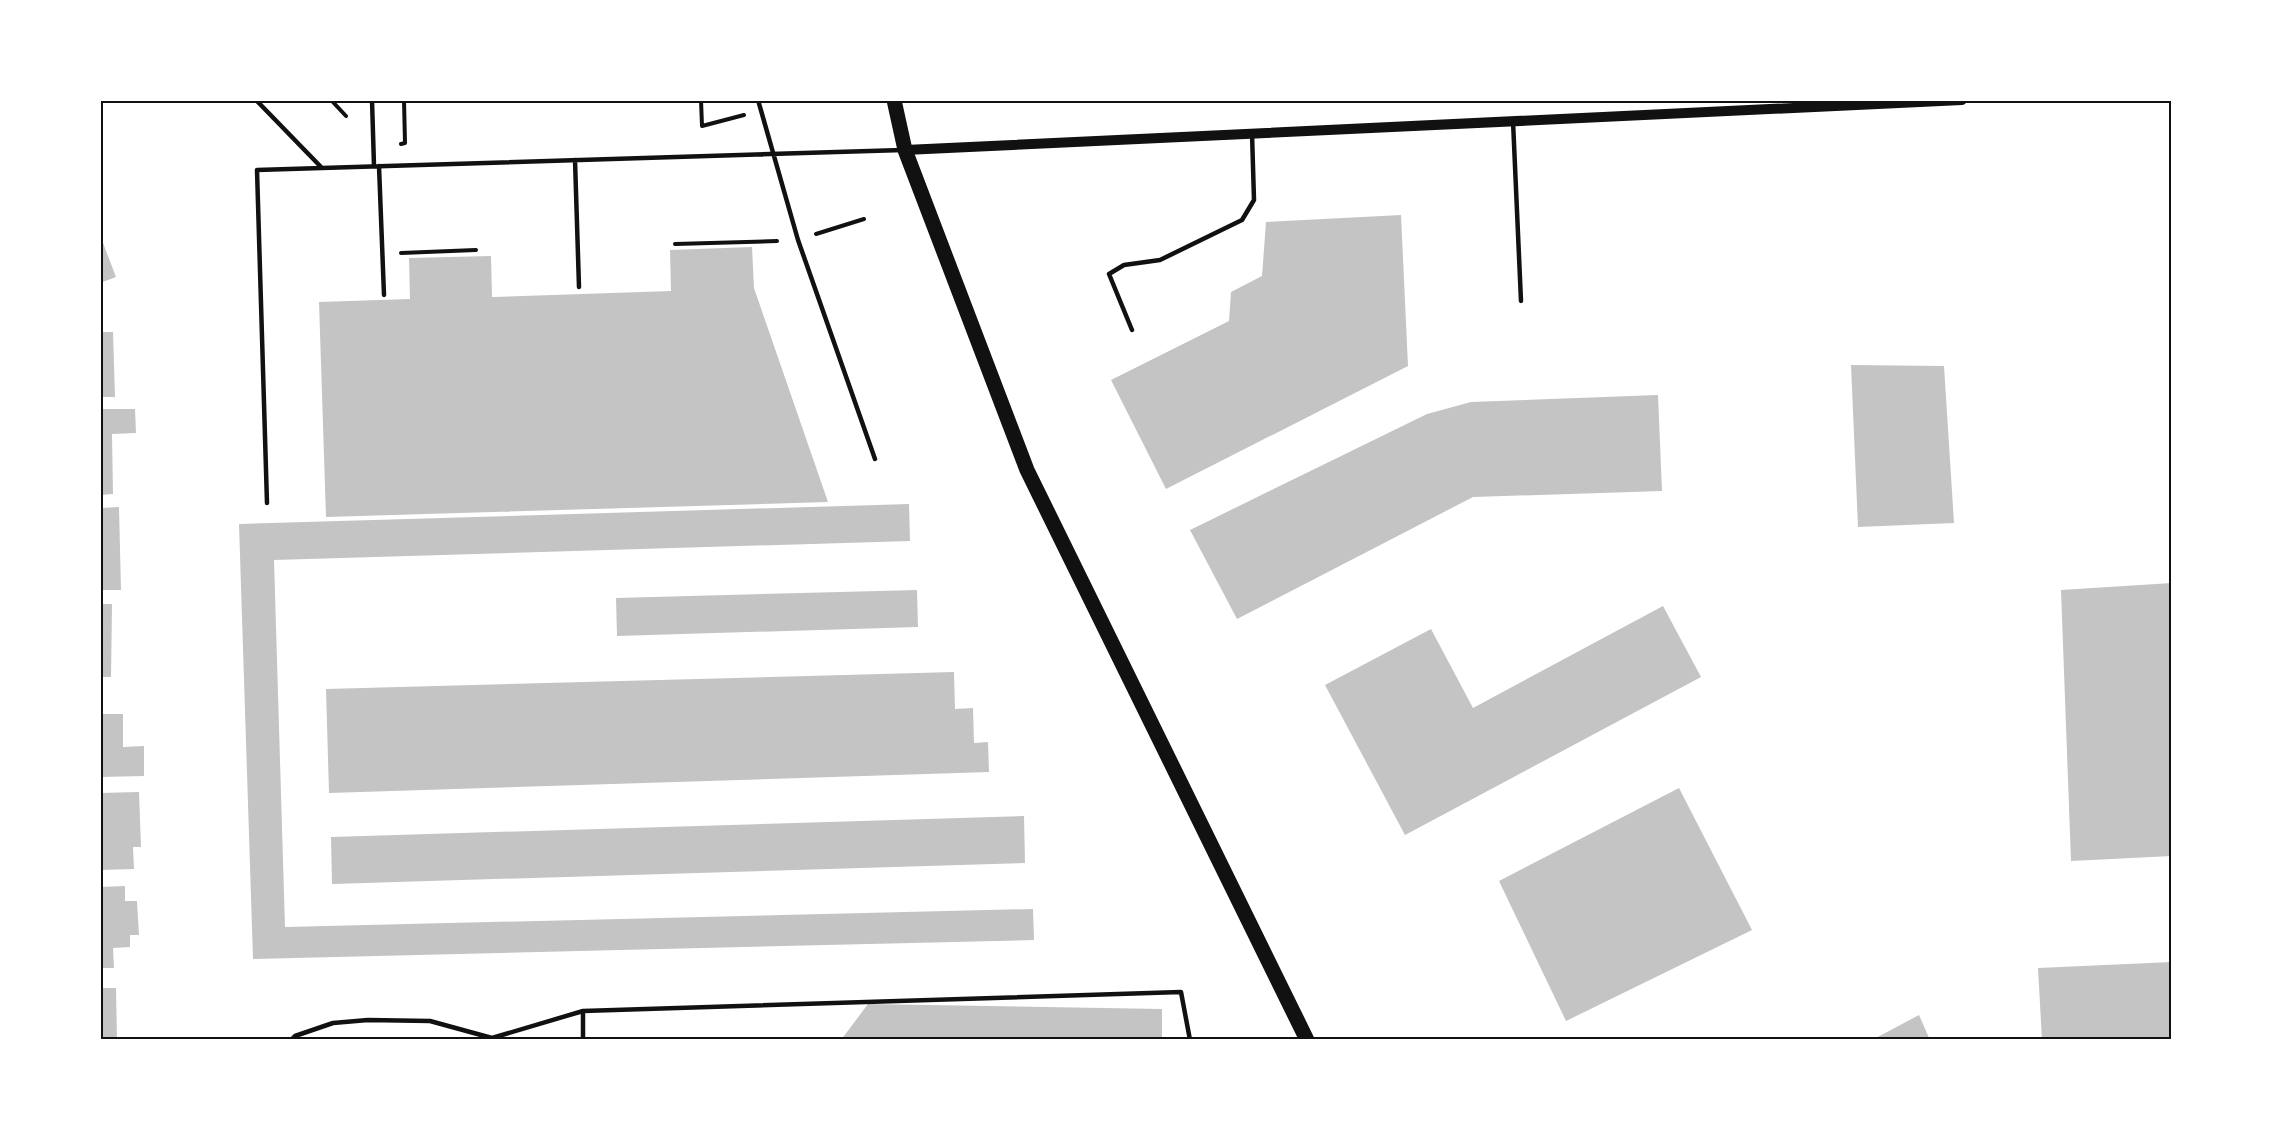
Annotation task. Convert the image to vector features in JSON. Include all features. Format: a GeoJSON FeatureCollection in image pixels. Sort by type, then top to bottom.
{"type":"FeatureCollection","features":[{"type":"Feature","properties":{"kind":"main road"},"geometry":{"type":"LineString","coordinates":[[894,100],[906,150],[1027,470],[1307,1040]]}},
{"type":"Feature","properties":{"kind":"street"},"geometry":{"type":"LineString","coordinates":[[906,150],[1962,100]]}},
{"type":"Feature","properties":{"kind":"lane"},"geometry":{"type":"LineString","coordinates":[[256,100],[322,168]]}},
{"type":"Feature","properties":{"kind":"lane"},"geometry":{"type":"LineString","coordinates":[[372,100],[384,295]]}},
{"type":"Feature","properties":{"kind":"lane"},"geometry":{"type":"LineString","coordinates":[[758,100],[798,240],[875,459]]}},
{"type":"Feature","properties":{"kind":"lane"},"geometry":{"type":"LineString","coordinates":[[1514,121],[1521,301]]}},
{"type":"Feature","properties":{"kind":"lane"},"geometry":{"type":"LineString","coordinates":[[1132,330],[1109,274],[1124,265],[1160,260],[1242,220],[1254,200],[1252,134]]}},
{"type":"Feature","properties":{"kind":"lane"},"geometry":{"type":"LineString","coordinates":[[267,503],[257,170],[906,150]]}},
{"type":"Feature","properties":{"kind":"lane"},"geometry":{"type":"LineString","coordinates":[[575,160],[579,287]]}},
{"type":"Feature","properties":{"kind":"lane"},"geometry":{"type":"LineString","coordinates":[[291,1040],[295,1036],[333,1023],[368,1020],[430,1021],[492,1039],[583,1011],[1181,992],[1190,1040]]}},
{"type":"Feature","properties":{"kind":"lane"},"geometry":{"type":"LineString","coordinates":[[583,1011],[583,1040]]}},
{"type":"Feature","properties":{"kind":"path"},"geometry":{"type":"LineString","coordinates":[[331,100],[346,116]]}},
{"type":"Feature","properties":{"kind":"path"},"geometry":{"type":"LineString","coordinates":[[701,100],[702,126],[761,109]]}},
{"type":"Feature","properties":{"kind":"path"},"geometry":{"type":"LineString","coordinates":[[675,244],[798,240],[864,219]]}},
{"type":"Feature","properties":{"kind":"path"},"geometry":{"type":"LineString","coordinates":[[382,253],[476,250]]}},
{"type":"Feature","properties":{"kind":"building"},"geometry":{"type":"Polygon","coordinates":[[[1401,215],[1408,366],[1166,489],[1111,380],[1229,321],[1231,292],[1262,276],[1266,222],[1401,215]]]}},
{"type":"Feature","properties":{"kind":"building"},"geometry":{"type":"Polygon","coordinates":[[[100,235],[116,277],[100,283],[100,235]]]}},
{"type":"Feature","properties":{"kind":"building"},"geometry":{"type":"Polygon","coordinates":[[[752,247],[754,288],[828,502],[326,517],[319,302],[410,299],[409,258],[491,256],[492,297],[671,291],[670,250],[752,247]]]}},
{"type":"Feature","properties":{"kind":"building"},"geometry":{"type":"Polygon","coordinates":[[[100,332],[113,332],[115,397],[100,397],[100,332]]]}},
{"type":"Feature","properties":{"kind":"building"},"geometry":{"type":"Polygon","coordinates":[[[1851,365],[1944,366],[1954,523],[1858,527],[1851,365]]]}},
{"type":"Feature","properties":{"kind":"building"},"geometry":{"type":"Polygon","coordinates":[[[1658,395],[1662,491],[1473,497],[1237,619],[1190,530],[1427,414],[1471,402],[1658,395]]]}},
{"type":"Feature","properties":{"kind":"building"},"geometry":{"type":"Polygon","coordinates":[[[100,409],[135,409],[136,433],[112,434],[113,494],[100,495],[100,409]]]}},
{"type":"Feature","properties":{"kind":"building"},"geometry":{"type":"Polygon","coordinates":[[[909,504],[910,541],[274,560],[285,927],[1033,909],[1034,940],[253,959],[239,524],[909,504]]]}},
{"type":"Feature","properties":{"kind":"building"},"geometry":{"type":"Polygon","coordinates":[[[119,507],[121,590],[100,590],[100,508],[119,507]]]}},
{"type":"Feature","properties":{"kind":"building"},"geometry":{"type":"Polygon","coordinates":[[[2172,583],[2172,856],[2071,861],[2061,590],[2172,583]]]}},
{"type":"Feature","properties":{"kind":"building"},"geometry":{"type":"Polygon","coordinates":[[[917,590],[918,627],[617,636],[616,598],[917,590]]]}},
{"type":"Feature","properties":{"kind":"building"},"geometry":{"type":"Polygon","coordinates":[[[100,604],[112,604],[111,677],[100,677],[100,604]]]}},
{"type":"Feature","properties":{"kind":"building"},"geometry":{"type":"Polygon","coordinates":[[[1663,606],[1701,677],[1405,835],[1325,685],[1431,629],[1473,708],[1663,606]]]}},
{"type":"Feature","properties":{"kind":"building"},"geometry":{"type":"Polygon","coordinates":[[[954,672],[955,709],[973,708],[974,743],[988,742],[989,772],[329,793],[326,689],[954,672]]]}},
{"type":"Feature","properties":{"kind":"building"},"geometry":{"type":"Polygon","coordinates":[[[100,714],[123,714],[123,747],[144,746],[144,776],[100,777],[100,714]]]}},
{"type":"Feature","properties":{"kind":"building"},"geometry":{"type":"Polygon","coordinates":[[[1679,788],[1752,930],[1566,1021],[1499,881],[1679,788]]]}},
{"type":"Feature","properties":{"kind":"building"},"geometry":{"type":"Polygon","coordinates":[[[139,792],[141,847],[133,847],[134,869],[100,870],[100,793],[139,792]]]}},
{"type":"Feature","properties":{"kind":"building"},"geometry":{"type":"Polygon","coordinates":[[[1024,816],[1025,863],[332,884],[331,837],[1024,816]]]}},
{"type":"Feature","properties":{"kind":"building"},"geometry":{"type":"Polygon","coordinates":[[[125,886],[125,901],[137,901],[139,935],[130,935],[130,947],[113,948],[114,968],[100,968],[100,887],[125,886]]]}},
{"type":"Feature","properties":{"kind":"building"},"geometry":{"type":"Polygon","coordinates":[[[2172,962],[2172,1040],[2042,1040],[2038,968],[2172,962]]]}},
{"type":"Feature","properties":{"kind":"building"},"geometry":{"type":"Polygon","coordinates":[[[100,988],[116,988],[117,1040],[100,1040],[100,988]]]}},
{"type":"Feature","properties":{"kind":"building"},"geometry":{"type":"Polygon","coordinates":[[[868,1004],[1162,1009],[1162,1040],[841,1040],[868,1004]]]}},
{"type":"Feature","properties":{"kind":"building"},"geometry":{"type":"Polygon","coordinates":[[[1919,1015],[1930,1040],[1872,1040],[1919,1015]]]}}]}
